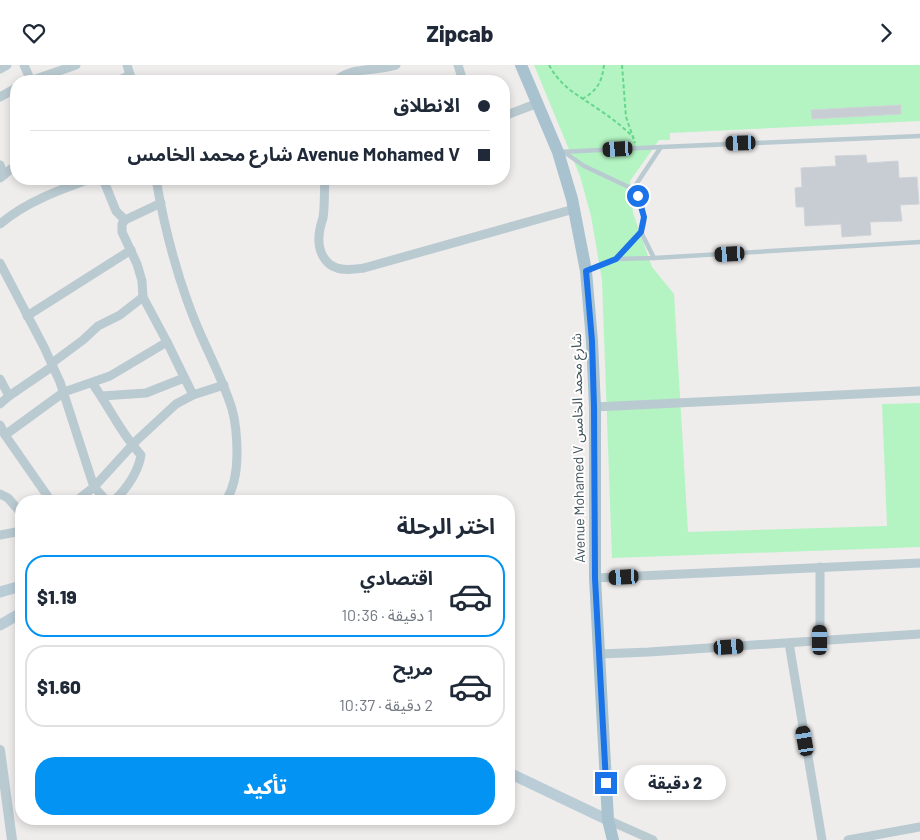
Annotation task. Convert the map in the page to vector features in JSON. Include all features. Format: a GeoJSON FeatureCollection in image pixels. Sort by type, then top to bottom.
{"type":"FeatureCollection","features":[{"type":"Feature","properties":{"kind":"main road","name":"Avenue Mohamed V شارع محمد الخامس"},"geometry":{"type":"LineString","coordinates":[[521,65],[561,152],[586,271],[592,341],[594,407],[595,578],[608,820],[613,840]]}},
{"type":"Feature","properties":{"kind":"main road"},"geometry":{"type":"LineString","coordinates":[[0,592],[15,588]]}},
{"type":"Feature","properties":{"kind":"main road"},"geometry":{"type":"LineString","coordinates":[[0,625],[15,616]]}},
{"type":"Feature","properties":{"kind":"main road"},"geometry":{"type":"LineString","coordinates":[[515,776],[608,820]]}},
{"type":"Feature","properties":{"kind":"street"},"geometry":{"type":"LineString","coordinates":[[0,69],[8,65]]}},
{"type":"Feature","properties":{"kind":"street"},"geometry":{"type":"LineString","coordinates":[[47,75],[76,65]]}},
{"type":"Feature","properties":{"kind":"street"},"geometry":{"type":"LineString","coordinates":[[341,75],[356,67],[382,68],[396,65]]}},
{"type":"Feature","properties":{"kind":"street"},"geometry":{"type":"LineString","coordinates":[[510,114],[538,103]]}},
{"type":"Feature","properties":{"kind":"street"},"geometry":{"type":"LineString","coordinates":[[0,165],[2,176]]}},
{"type":"Feature","properties":{"kind":"street"},"geometry":{"type":"LineString","coordinates":[[0,224],[19,209],[73,185]]}},
{"type":"Feature","properties":{"kind":"street"},"geometry":{"type":"LineString","coordinates":[[105,185],[116,211],[125,220]]}},
{"type":"Feature","properties":{"kind":"street"},"geometry":{"type":"LineString","coordinates":[[157,185],[174,261],[187,300],[203,341],[224,385],[232,410],[236,428],[237,466],[235,480],[229,495]]}},
{"type":"Feature","properties":{"kind":"street"},"geometry":{"type":"LineString","coordinates":[[325,185],[319,239],[320,249],[322,257],[338,269],[364,268],[574,209]]}},
{"type":"Feature","properties":{"kind":"street"},"geometry":{"type":"LineString","coordinates":[[161,203],[125,220],[122,224],[122,232],[137,264],[143,297],[193,395]]}},
{"type":"Feature","properties":{"kind":"street"},"geometry":{"type":"LineString","coordinates":[[28,316],[131,250]]}},
{"type":"Feature","properties":{"kind":"street"},"geometry":{"type":"LineString","coordinates":[[0,263],[53,365],[64,392],[94,487],[101,495]]}},
{"type":"Feature","properties":{"kind":"street"},"geometry":{"type":"LineString","coordinates":[[0,404],[53,365],[98,326],[120,315],[143,297]]}},
{"type":"Feature","properties":{"kind":"street"},"geometry":{"type":"LineString","coordinates":[[5,435],[64,392],[110,376],[167,342]]}},
{"type":"Feature","properties":{"kind":"street"},"geometry":{"type":"LineString","coordinates":[[102,396],[146,393],[184,378]]}},
{"type":"Feature","properties":{"kind":"street"},"geometry":{"type":"LineString","coordinates":[[0,379],[9,396]]}},
{"type":"Feature","properties":{"kind":"street"},"geometry":{"type":"LineString","coordinates":[[92,383],[132,445],[141,455],[140,464],[120,495]]}},
{"type":"Feature","properties":{"kind":"street"},"geometry":{"type":"LineString","coordinates":[[84,495],[94,487],[132,445],[176,404],[193,395],[224,385]]}},
{"type":"Feature","properties":{"kind":"street"},"geometry":{"type":"LineString","coordinates":[[594,407],[920,391]]}},
{"type":"Feature","properties":{"kind":"street"},"geometry":{"type":"LineString","coordinates":[[0,425],[47,495]]}},
{"type":"Feature","properties":{"kind":"street"},"geometry":{"type":"LineString","coordinates":[[0,494],[8,498],[15,506]]}},
{"type":"Feature","properties":{"kind":"street"},"geometry":{"type":"LineString","coordinates":[[0,535],[15,532]]}},
{"type":"Feature","properties":{"kind":"street"},"geometry":{"type":"LineString","coordinates":[[595,578],[920,563]]}},
{"type":"Feature","properties":{"kind":"street"},"geometry":{"type":"LineString","coordinates":[[820,567],[820,640]]}},
{"type":"Feature","properties":{"kind":"street"},"geometry":{"type":"LineString","coordinates":[[600,654],[920,634]]}},
{"type":"Feature","properties":{"kind":"street"},"geometry":{"type":"LineString","coordinates":[[789,643],[822,840]]}},
{"type":"Feature","properties":{"kind":"street"},"geometry":{"type":"LineString","coordinates":[[0,750],[12,840]]}},
{"type":"Feature","properties":{"kind":"street"},"geometry":{"type":"LineString","coordinates":[[608,820],[653,840]]}},
{"type":"Feature","properties":{"kind":"street"},"geometry":{"type":"LineString","coordinates":[[848,840],[920,827]]}},
{"type":"Feature","properties":{"kind":"lane"},"geometry":{"type":"LineString","coordinates":[[561,152],[920,136]]}},
{"type":"Feature","properties":{"kind":"lane"},"geometry":{"type":"LineString","coordinates":[[633,189],[661,147]]}},
{"type":"Feature","properties":{"kind":"lane"},"geometry":{"type":"LineString","coordinates":[[561,152],[584,166],[633,189],[638,196],[644,217],[641,232],[616,259]]}},
{"type":"Feature","properties":{"kind":"lane"},"geometry":{"type":"LineString","coordinates":[[641,232],[654,258]]}},
{"type":"Feature","properties":{"kind":"lane"},"geometry":{"type":"LineString","coordinates":[[586,271],[616,259],[920,243]]}},
{"type":"Feature","properties":{"kind":"path"},"geometry":{"type":"LineString","coordinates":[[549,65],[554,74],[568,89],[606,114],[634,138]]}},
{"type":"Feature","properties":{"kind":"path"},"geometry":{"type":"LineString","coordinates":[[582,99],[590,95],[598,87],[603,76],[604,65]]}},
{"type":"Feature","properties":{"kind":"path"},"geometry":{"type":"LineString","coordinates":[[622,65],[626,117],[636,148]]}},
{"type":"Feature","properties":{"kind":"green space"},"geometry":{"type":"Polygon","coordinates":[[[534,65],[920,65],[920,121],[670,133],[670,140],[659,140],[630,181],[633,213],[652,267],[674,294],[688,532],[887,526],[882,404],[920,403],[920,547],[612,558],[602,280],[591,216],[580,176],[534,65]]]}},
{"type":"Feature","properties":{"kind":"building"},"geometry":{"type":"Polygon","coordinates":[[[901,105],[901,114],[812,119],[811,110],[901,105]]]}},
{"type":"Feature","properties":{"kind":"building"},"geometry":{"type":"Polygon","coordinates":[[[866,155],[867,163],[898,161],[899,178],[917,177],[919,204],[900,205],[902,221],[870,222],[871,235],[842,237],[841,224],[805,226],[804,207],[796,207],[795,188],[802,187],[801,168],[836,166],[835,156],[866,155]]]}},
{"type":"Feature","properties":{"kind":"route"},"geometry":{"type":"LineString","coordinates":[[606,783],[595,578],[592,341],[586,271],[616,259],[641,232],[644,217],[638,196]]}}]}
